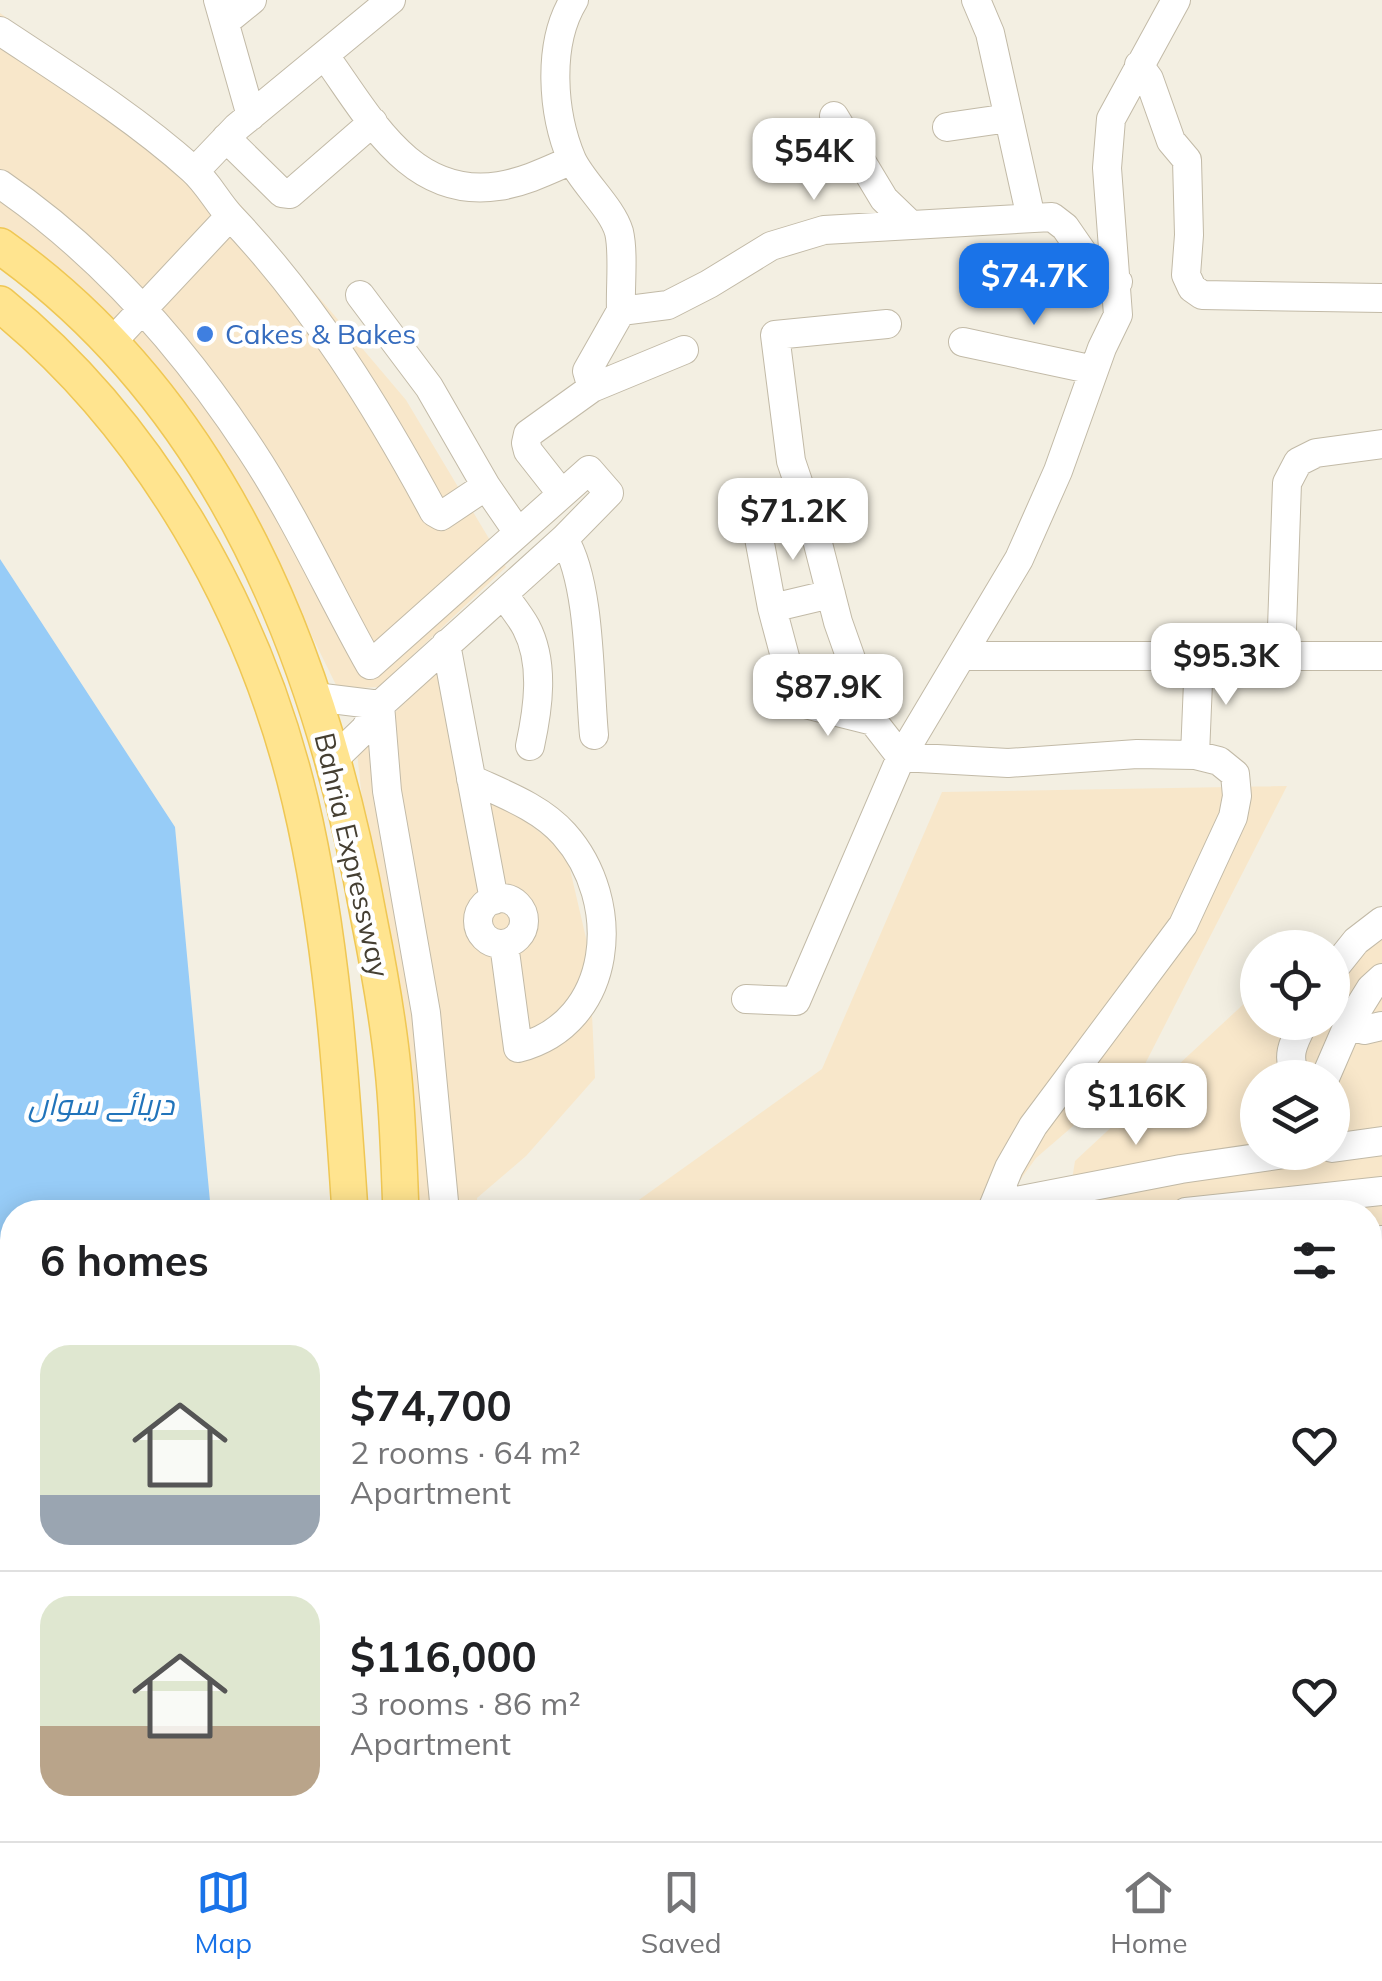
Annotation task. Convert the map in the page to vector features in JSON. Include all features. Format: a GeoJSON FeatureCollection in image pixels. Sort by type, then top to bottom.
{"type":"FeatureCollection","features":[{"type":"Feature","properties":{"kind":"main road","name":"Bahria Expressway"},"geometry":{"type":"LineString","coordinates":[[0,246],[27,264],[149,384],[245,530],[280,605],[316,697],[356,846],[387,1013],[400,1200]]}},
{"type":"Feature","properties":{"kind":"main road","name":"Bahria Expressway"},"geometry":{"type":"LineString","coordinates":[[0,304],[78,374],[141,449],[205,556],[256,664],[300,800],[326,945],[349,1200]]}},
{"type":"Feature","properties":{"kind":"street"},"geometry":{"type":"LineString","coordinates":[[251,116],[222,11],[252,0]]}},
{"type":"Feature","properties":{"kind":"street"},"geometry":{"type":"LineString","coordinates":[[195,171],[251,116],[391,0]]}},
{"type":"Feature","properties":{"kind":"street"},"geometry":{"type":"LineString","coordinates":[[574,0],[558,44],[557,108],[572,160],[619,231],[621,310],[587,371],[592,388]]}},
{"type":"Feature","properties":{"kind":"street"},"geometry":{"type":"LineString","coordinates":[[976,0],[990,32],[1031,218]]}},
{"type":"Feature","properties":{"kind":"street"},"geometry":{"type":"LineString","coordinates":[[746,999],[796,1001],[901,758],[1019,559],[1058,471],[1118,315],[1108,179],[1111,118],[1176,0]]}},
{"type":"Feature","properties":{"kind":"street"},"geometry":{"type":"LineString","coordinates":[[0,31],[75,81],[195,171],[251,236],[342,356],[434,512],[441,516],[486,486]]}},
{"type":"Feature","properties":{"kind":"street"},"geometry":{"type":"LineString","coordinates":[[325,56],[395,152],[427,175],[462,185],[498,187],[572,160]]}},
{"type":"Feature","properties":{"kind":"street"},"geometry":{"type":"LineString","coordinates":[[1139,64],[1149,78],[1163,125],[1187,160],[1190,236],[1186,275],[1192,288],[1202,295],[1382,298]]}},
{"type":"Feature","properties":{"kind":"street"},"geometry":{"type":"LineString","coordinates":[[834,116],[884,199],[910,225]]}},
{"type":"Feature","properties":{"kind":"street"},"geometry":{"type":"LineString","coordinates":[[946,127],[1009,118]]}},
{"type":"Feature","properties":{"kind":"street"},"geometry":{"type":"LineString","coordinates":[[226,138],[282,194],[290,194],[373,122]]}},
{"type":"Feature","properties":{"kind":"street"},"geometry":{"type":"LineString","coordinates":[[0,184],[48,217],[170,338],[252,450],[370,664],[589,470],[609,494],[380,705],[365,729],[334,758]]}},
{"type":"Feature","properties":{"kind":"street"},"geometry":{"type":"LineString","coordinates":[[111,343],[230,216]]}},
{"type":"Feature","properties":{"kind":"street"},"geometry":{"type":"LineString","coordinates":[[621,310],[668,304],[771,246],[824,230],[1031,218],[1052,217],[1065,227],[1085,256],[1118,282]]}},
{"type":"Feature","properties":{"kind":"street"},"geometry":{"type":"LineString","coordinates":[[360,295],[430,387],[486,486],[517,531]]}},
{"type":"Feature","properties":{"kind":"street"},"geometry":{"type":"LineString","coordinates":[[887,324],[776,335],[784,428],[830,594],[873,721],[901,758],[1008,764],[1138,754],[1195,755],[1219,761],[1235,774],[1237,796],[1233,817],[1182,925],[1033,1126],[996,1200]]}},
{"type":"Feature","properties":{"kind":"street"},"geometry":{"type":"LineString","coordinates":[[963,342],[1094,370]]}},
{"type":"Feature","properties":{"kind":"street"},"geometry":{"type":"LineString","coordinates":[[561,493],[528,450],[528,434],[592,388],[684,350]]}},
{"type":"Feature","properties":{"kind":"street"},"geometry":{"type":"LineString","coordinates":[[1281,657],[1287,482],[1298,462],[1316,453],[1382,444]]}},
{"type":"Feature","properties":{"kind":"street"},"geometry":{"type":"LineString","coordinates":[[758,538],[796,702],[873,721]]}},
{"type":"Feature","properties":{"kind":"street"},"geometry":{"type":"LineString","coordinates":[[564,539],[575,557],[582,596],[594,735]]}},
{"type":"Feature","properties":{"kind":"street"},"geometry":{"type":"LineString","coordinates":[[503,594],[527,628],[535,652],[537,702],[530,746]]}},
{"type":"Feature","properties":{"kind":"street"},"geometry":{"type":"LineString","coordinates":[[772,608],[830,594]]}},
{"type":"Feature","properties":{"kind":"street"},"geometry":{"type":"LineString","coordinates":[[402,639],[424,664]]}},
{"type":"Feature","properties":{"kind":"street"},"geometry":{"type":"LineString","coordinates":[[446,644],[471,779],[494,900],[510,900],[524,919],[515,940],[504,944],[518,1048],[559,1032],[592,992],[600,964],[596,898],[582,857],[562,831],[540,814],[471,779]]}},
{"type":"Feature","properties":{"kind":"street"},"geometry":{"type":"LineString","coordinates":[[962,656],[1382,656]]}},
{"type":"Feature","properties":{"kind":"street"},"geometry":{"type":"LineString","coordinates":[[1195,755],[1199,658]]}},
{"type":"Feature","properties":{"kind":"street"},"geometry":{"type":"LineString","coordinates":[[316,697],[380,705]]}},
{"type":"Feature","properties":{"kind":"street"},"geometry":{"type":"LineString","coordinates":[[380,705],[387,791],[426,1013],[444,1200]]}},
{"type":"Feature","properties":{"kind":"street"},"geometry":{"type":"LineString","coordinates":[[1350,948],[1382,921]]}},
{"type":"Feature","properties":{"kind":"street"},"geometry":{"type":"LineString","coordinates":[[1350,1022],[1382,978]]}},
{"type":"Feature","properties":{"kind":"street"},"geometry":{"type":"LineString","coordinates":[[1350,1026],[1364,1030],[1382,1026]]}},
{"type":"Feature","properties":{"kind":"street"},"geometry":{"type":"LineString","coordinates":[[1350,1145],[1382,1141]]}},
{"type":"Feature","properties":{"kind":"street"},"geometry":{"type":"LineString","coordinates":[[1021,1200],[1240,1161]]}},
{"type":"Feature","properties":{"kind":"street"},"geometry":{"type":"LineString","coordinates":[[1298,1200],[1382,1191]]}},
{"type":"Feature","properties":{"kind":"shaded area"},"geometry":{"type":"Polygon","coordinates":[[[0,13],[56,53],[239,203],[406,400],[506,567],[379,687],[338,689],[256,522],[0,239],[0,13]]]}},
{"type":"Feature","properties":{"kind":"shaded area"},"geometry":{"type":"Polygon","coordinates":[[[439,667],[464,792],[505,806],[566,852],[589,951],[595,1078],[526,1156],[477,1200],[405,1200],[357,752],[439,667]]]}},
{"type":"Feature","properties":{"kind":"shaded area"},"geometry":{"type":"Polygon","coordinates":[[[1287,786],[1145,1064],[1036,1158],[1006,1200],[639,1200],[822,1069],[942,792],[1287,786]]]}},
{"type":"Feature","properties":{"kind":"shaded area"},"geometry":{"type":"Polygon","coordinates":[[[1382,917],[1382,1200],[1069,1200],[1075,1161],[1240,1007],[1240,1040],[1350,1040],[1350,937],[1382,917]]]}},
{"type":"Feature","properties":{"kind":"water","name":"دریائے سواں"},"geometry":{"type":"Polygon","coordinates":[[[0,559],[175,827],[210,1200],[0,1200],[0,559]]]}},
{"type":"Feature","properties":{"kind":"place","name":"Cakes & Bakes"},"geometry":{"type":"Point","coordinates":[205,334]}}]}
